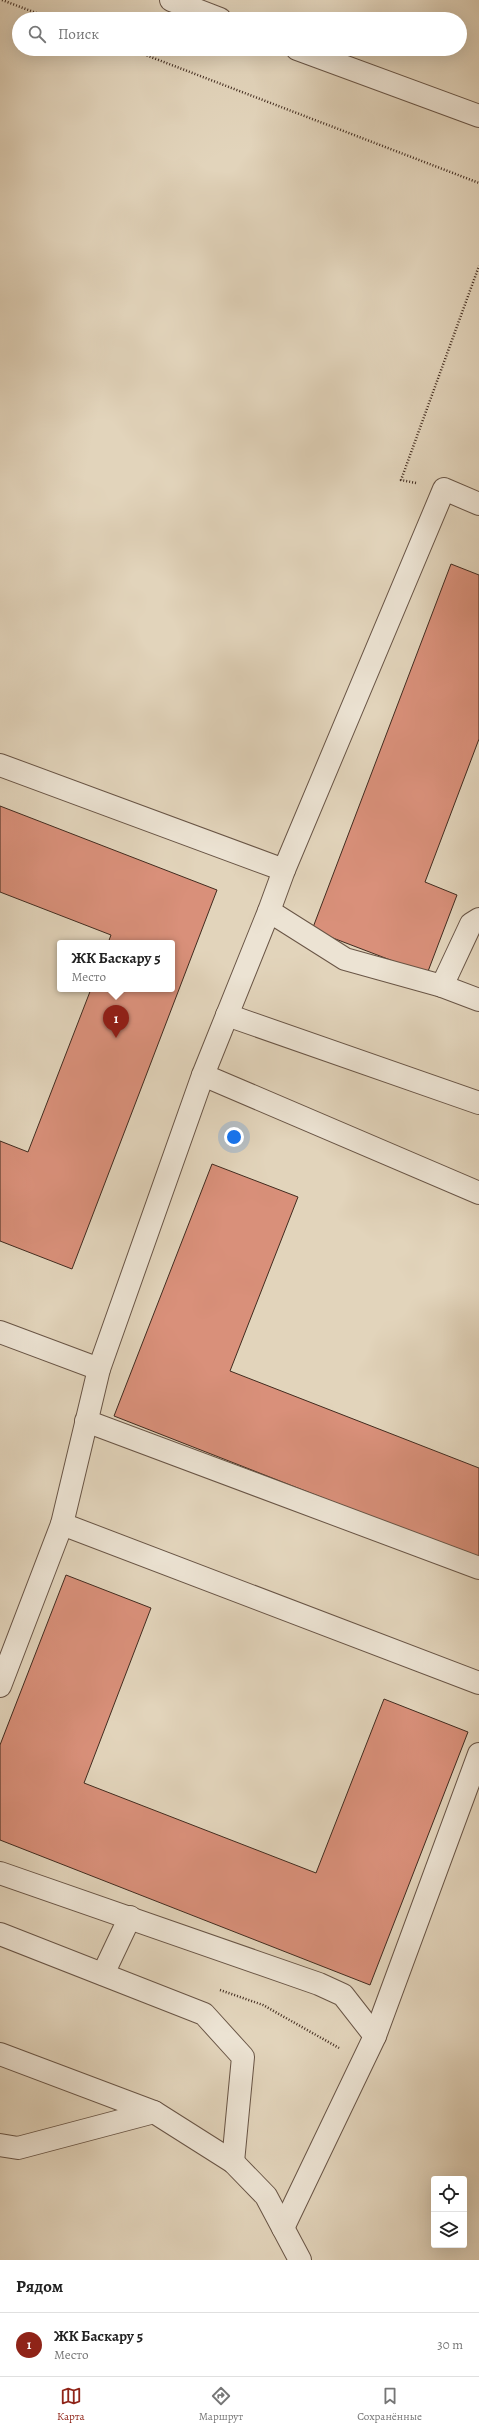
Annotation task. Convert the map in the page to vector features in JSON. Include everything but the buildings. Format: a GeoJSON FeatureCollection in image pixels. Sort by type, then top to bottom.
{"type":"FeatureCollection","features":[{"type":"Feature","properties":{"kind":"street"},"geometry":{"type":"LineString","coordinates":[[171,0],[202,12]]}},
{"type":"Feature","properties":{"kind":"street"},"geometry":{"type":"LineString","coordinates":[[315,56],[479,116]]}},
{"type":"Feature","properties":{"kind":"street"},"geometry":{"type":"LineString","coordinates":[[0,1686],[62,1524],[99,1369],[203,1075],[284,870],[444,489],[479,504]]}},
{"type":"Feature","properties":{"kind":"street"},"geometry":{"type":"LineString","coordinates":[[0,765],[284,870]]}},
{"type":"Feature","properties":{"kind":"street"},"geometry":{"type":"LineString","coordinates":[[269,911],[345,959],[442,986],[479,1000]]}},
{"type":"Feature","properties":{"kind":"street"},"geometry":{"type":"LineString","coordinates":[[442,986],[471,924],[479,919]]}},
{"type":"Feature","properties":{"kind":"street"},"geometry":{"type":"LineString","coordinates":[[227,1015],[479,1103]]}},
{"type":"Feature","properties":{"kind":"street"},"geometry":{"type":"LineString","coordinates":[[203,1075],[479,1193]]}},
{"type":"Feature","properties":{"kind":"street"},"geometry":{"type":"LineString","coordinates":[[0,1332],[99,1369]]}},
{"type":"Feature","properties":{"kind":"street"},"geometry":{"type":"LineString","coordinates":[[86,1421],[479,1568]]}},
{"type":"Feature","properties":{"kind":"street"},"geometry":{"type":"LineString","coordinates":[[62,1524],[479,1683]]}},
{"type":"Feature","properties":{"kind":"street"},"geometry":{"type":"LineString","coordinates":[[283,2228],[376,2036],[479,1754]]}},
{"type":"Feature","properties":{"kind":"street"},"geometry":{"type":"LineString","coordinates":[[0,1873],[274,1967],[343,1995],[376,2036]]}},
{"type":"Feature","properties":{"kind":"street"},"geometry":{"type":"LineString","coordinates":[[103,1974],[130,1917]]}},
{"type":"Feature","properties":{"kind":"street"},"geometry":{"type":"LineString","coordinates":[[0,1934],[204,2014],[244,2057],[233,2162]]}},
{"type":"Feature","properties":{"kind":"street"},"geometry":{"type":"LineString","coordinates":[[0,2054],[154,2112],[233,2162],[266,2196],[300,2260]]}},
{"type":"Feature","properties":{"kind":"street"},"geometry":{"type":"LineString","coordinates":[[0,2145],[18,2148],[154,2112]]}},
{"type":"Feature","properties":{"kind":"path"},"geometry":{"type":"LineString","coordinates":[[2,0],[34,12]]}},
{"type":"Feature","properties":{"kind":"path"},"geometry":{"type":"LineString","coordinates":[[148,56],[479,183]]}},
{"type":"Feature","properties":{"kind":"path"},"geometry":{"type":"LineString","coordinates":[[444,489],[401,480],[479,266]]}},
{"type":"Feature","properties":{"kind":"place","name":"ЖК Баскару 5"},"geometry":{"type":"Point","coordinates":[116,1038]}}]}
